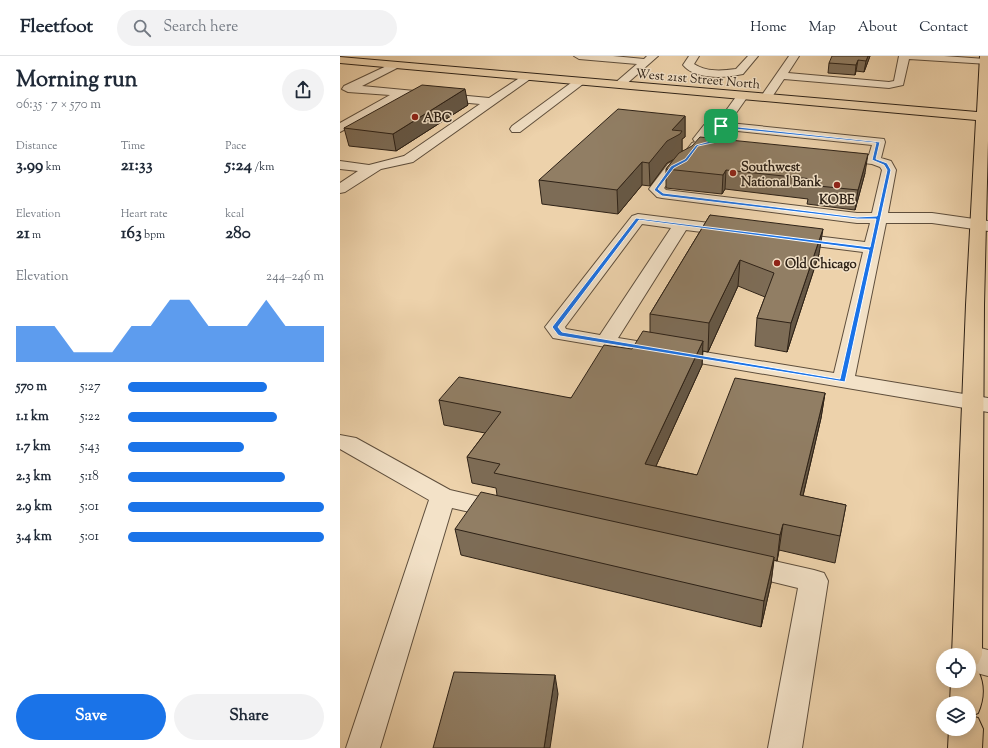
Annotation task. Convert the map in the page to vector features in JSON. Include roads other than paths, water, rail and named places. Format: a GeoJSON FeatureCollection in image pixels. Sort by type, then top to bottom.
{"type":"FeatureCollection","features":[{"type":"Feature","properties":{"kind":"main road"},"geometry":{"type":"LineString","coordinates":[[967,648],[980,404],[986,118],[985,59]]}},
{"type":"Feature","properties":{"kind":"main road","name":"West 21st Street North"},"geometry":{"type":"LineString","coordinates":[[340,60],[380,64],[395,61],[579,82],[986,118]]}},
{"type":"Feature","properties":{"kind":"main road"},"geometry":{"type":"LineString","coordinates":[[966,736],[966,748]]}},
{"type":"Feature","properties":{"kind":"lane"},"geometry":{"type":"LineString","coordinates":[[579,56],[650,59]]}},
{"type":"Feature","properties":{"kind":"lane"},"geometry":{"type":"LineString","coordinates":[[694,56],[688,65],[693,69],[714,74],[739,72],[753,56]]}},
{"type":"Feature","properties":{"kind":"lane"},"geometry":{"type":"LineString","coordinates":[[766,98],[794,56]]}},
{"type":"Feature","properties":{"kind":"lane"},"geometry":{"type":"LineString","coordinates":[[780,76],[889,85],[898,83],[904,56],[985,59]]}},
{"type":"Feature","properties":{"kind":"lane"},"geometry":{"type":"LineString","coordinates":[[619,85],[650,59]]}},
{"type":"Feature","properties":{"kind":"lane"},"geometry":{"type":"LineString","coordinates":[[340,99],[349,89],[395,61]]}},
{"type":"Feature","properties":{"kind":"lane"},"geometry":{"type":"LineString","coordinates":[[700,92],[714,74]]}},
{"type":"Feature","properties":{"kind":"lane"},"geometry":{"type":"LineString","coordinates":[[340,189],[376,166],[408,159],[528,77]]}},
{"type":"Feature","properties":{"kind":"lane"},"geometry":{"type":"LineString","coordinates":[[516,129],[579,82]]}},
{"type":"Feature","properties":{"kind":"lane"},"geometry":{"type":"LineString","coordinates":[[349,89],[491,102]]}},
{"type":"Feature","properties":{"kind":"lane"},"geometry":{"type":"LineString","coordinates":[[340,128],[401,94]]}},
{"type":"Feature","properties":{"kind":"lane"},"geometry":{"type":"LineString","coordinates":[[742,96],[721,126],[723,129],[715,141],[705,142],[697,146],[686,160],[673,167],[656,189],[662,194],[857,218],[983,216]]}},
{"type":"Feature","properties":{"kind":"lane"},"geometry":{"type":"LineString","coordinates":[[721,126],[879,142],[874,160]]}},
{"type":"Feature","properties":{"kind":"lane"},"geometry":{"type":"LineString","coordinates":[[705,142],[735,146]]}},
{"type":"Feature","properties":{"kind":"lane"},"geometry":{"type":"LineString","coordinates":[[828,155],[874,160],[886,164],[889,170],[843,381]]}},
{"type":"Feature","properties":{"kind":"lane"},"geometry":{"type":"LineString","coordinates":[[340,165],[372,169]]}},
{"type":"Feature","properties":{"kind":"lane"},"geometry":{"type":"LineString","coordinates":[[753,233],[638,218],[555,327],[560,334],[980,404]]}},
{"type":"Feature","properties":{"kind":"lane"},"geometry":{"type":"LineString","coordinates":[[605,342],[682,224]]}},
{"type":"Feature","properties":{"kind":"lane"},"geometry":{"type":"LineString","coordinates":[[777,236],[872,248]]}},
{"type":"Feature","properties":{"kind":"lane"},"geometry":{"type":"LineString","coordinates":[[340,442],[348,444],[443,497],[528,516]]}},
{"type":"Feature","properties":{"kind":"lane"},"geometry":{"type":"LineString","coordinates":[[363,748],[443,497]]}},
{"type":"Feature","properties":{"kind":"lane"},"geometry":{"type":"LineString","coordinates":[[721,560],[814,581],[785,748]]}},
{"type":"Feature","properties":{"kind":"lane"},"geometry":{"type":"LineString","coordinates":[[976,660],[988,663]]}},
{"type":"Feature","properties":{"kind":"place","name":"ABC"},"geometry":{"type":"Point","coordinates":[415,117]}},
{"type":"Feature","properties":{"kind":"place","name":"Southwest National Bank"},"geometry":{"type":"Point","coordinates":[733,173]}},
{"type":"Feature","properties":{"kind":"place","name":"KOBE"},"geometry":{"type":"Point","coordinates":[837,185]}},
{"type":"Feature","properties":{"kind":"place","name":"Old Chicago"},"geometry":{"type":"Point","coordinates":[777,263]}}]}
